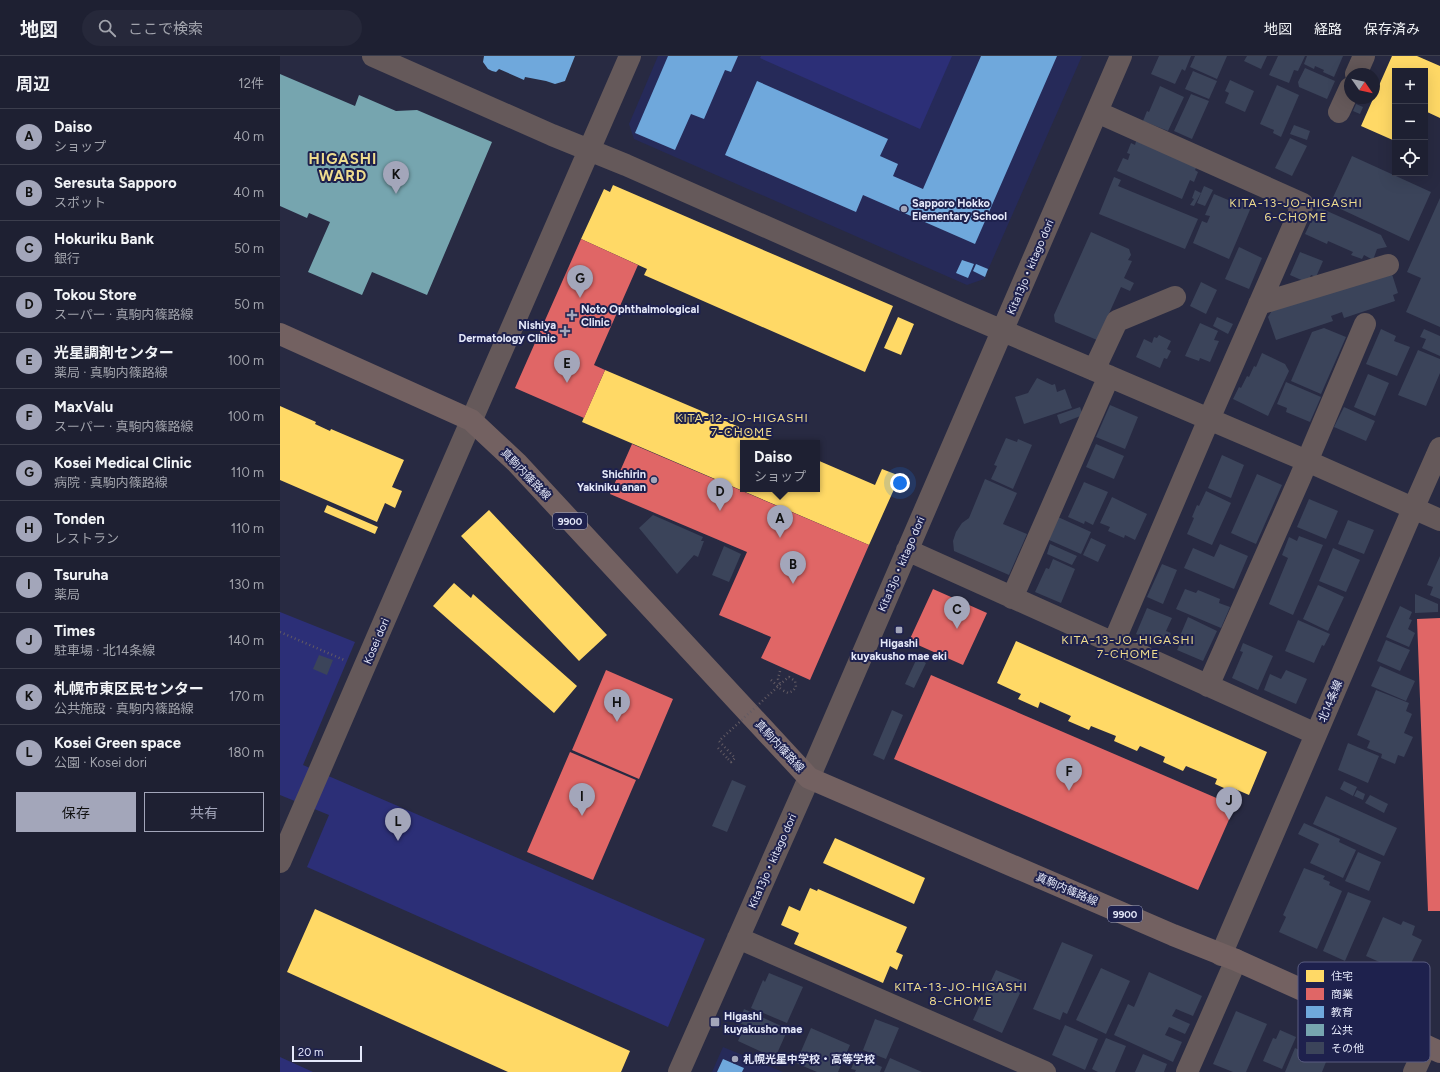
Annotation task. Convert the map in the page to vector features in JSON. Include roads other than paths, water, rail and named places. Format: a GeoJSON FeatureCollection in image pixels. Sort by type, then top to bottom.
{"type":"FeatureCollection","features":[{"type":"Feature","properties":{"kind":"main road","name":"真駒内篠路線"},"geometry":{"type":"LineString","coordinates":[[280,334],[471,420],[517,463],[809,778],[1298,989]]}},
{"type":"Feature","properties":{"kind":"street"},"geometry":{"type":"LineString","coordinates":[[373,56],[1440,520]]}},
{"type":"Feature","properties":{"kind":"street","name":"Kosei dori"},"geometry":{"type":"LineString","coordinates":[[280,862],[630,56]]}},
{"type":"Feature","properties":{"kind":"street","name":"Kita13jo・kitago dori"},"geometry":{"type":"LineString","coordinates":[[679,1072],[809,778],[1121,56]]}},
{"type":"Feature","properties":{"kind":"street"},"geometry":{"type":"LineString","coordinates":[[1359,68],[1364,56]]}},
{"type":"Feature","properties":{"kind":"street"},"geometry":{"type":"LineString","coordinates":[[1339,112],[1344,101]]}},
{"type":"Feature","properties":{"kind":"street"},"geometry":{"type":"LineString","coordinates":[[1097,112],[1303,204],[1208,419],[1113,644]]}},
{"type":"Feature","properties":{"kind":"street"},"geometry":{"type":"LineString","coordinates":[[1259,304],[1388,265]]}},
{"type":"Feature","properties":{"kind":"street"},"geometry":{"type":"LineString","coordinates":[[1012,598],[1101,373],[1116,321],[1175,297]]}},
{"type":"Feature","properties":{"kind":"street"},"geometry":{"type":"LineString","coordinates":[[1208,686],[1307,462],[1365,324]]}},
{"type":"Feature","properties":{"kind":"street","name":"北14条線"},"geometry":{"type":"LineString","coordinates":[[1187,1072],[1228,958],[1316,734],[1412,509],[1440,448]]}},
{"type":"Feature","properties":{"kind":"street"},"geometry":{"type":"LineString","coordinates":[[907,550],[1113,644],[1316,734]]}},
{"type":"Feature","properties":{"kind":"street"},"geometry":{"type":"LineString","coordinates":[[738,938],[1045,1072]]}},
{"type":"Feature","properties":{"kind":"street"},"geometry":{"type":"LineString","coordinates":[[1414,1072],[1422,1062]]}},
{"type":"Feature","properties":{"kind":"place","name":"札幌市東区民センター"},"geometry":{"type":"Point","coordinates":[396,194]}},
{"type":"Feature","properties":{"kind":"place","name":"Sapporo Hokko Elementary School"},"geometry":{"type":"Point","coordinates":[904,209]}},
{"type":"Feature","properties":{"kind":"place","name":"Kosei Medical Clinic"},"geometry":{"type":"Point","coordinates":[580,298]}},
{"type":"Feature","properties":{"kind":"place","name":"Noto Ophthalmological Clinic"},"geometry":{"type":"Point","coordinates":[572,315]}},
{"type":"Feature","properties":{"kind":"place","name":"Nishiya Dermatology Clinic"},"geometry":{"type":"Point","coordinates":[565,331]}},
{"type":"Feature","properties":{"kind":"place","name":"光星調剤センター"},"geometry":{"type":"Point","coordinates":[567,383]}},
{"type":"Feature","properties":{"kind":"place","name":"Shichirin Yakiniku anan"},"geometry":{"type":"Point","coordinates":[654,480]}},
{"type":"Feature","properties":{"kind":"place","name":"Tokou Store"},"geometry":{"type":"Point","coordinates":[720,511]}},
{"type":"Feature","properties":{"kind":"place","name":"Daiso"},"geometry":{"type":"Point","coordinates":[780,538]}},
{"type":"Feature","properties":{"kind":"place","name":"Seresuta Sapporo"},"geometry":{"type":"Point","coordinates":[793,584]}},
{"type":"Feature","properties":{"kind":"place","name":"Hokuriku Bank"},"geometry":{"type":"Point","coordinates":[957,629]}},
{"type":"Feature","properties":{"kind":"place","name":"Higashi kuyakusho mae eki"},"geometry":{"type":"Point","coordinates":[899,630]}},
{"type":"Feature","properties":{"kind":"place","name":"Tonden"},"geometry":{"type":"Point","coordinates":[617,722]}},
{"type":"Feature","properties":{"kind":"place","name":"MaxValu"},"geometry":{"type":"Point","coordinates":[1069,791]}},
{"type":"Feature","properties":{"kind":"place","name":"Tsuruha"},"geometry":{"type":"Point","coordinates":[582,816]}},
{"type":"Feature","properties":{"kind":"place","name":"Times"},"geometry":{"type":"Point","coordinates":[1229,820]}},
{"type":"Feature","properties":{"kind":"place","name":"Kosei Green space"},"geometry":{"type":"Point","coordinates":[398,841]}},
{"type":"Feature","properties":{"kind":"place","name":"Higashi kuyakusho mae"},"geometry":{"type":"Point","coordinates":[715,1022]}},
{"type":"Feature","properties":{"kind":"place","name":"札幌光星中学校・高等学校"},"geometry":{"type":"Point","coordinates":[735,1059]}},
{"type":"Feature","properties":{"kind":"district","name":"HIGASHI WARD"},"geometry":{"type":"Point","coordinates":[343,168]}},
{"type":"Feature","properties":{"kind":"district","name":"KITA-13-JO-HIGASHI 6-CHOME"},"geometry":{"type":"Point","coordinates":[1296,210]}},
{"type":"Feature","properties":{"kind":"district","name":"KITA-12-JO-HIGASHI 7-CHOME"},"geometry":{"type":"Point","coordinates":[742,425]}},
{"type":"Feature","properties":{"kind":"district","name":"KITA-13-JO-HIGASHI 7-CHOME"},"geometry":{"type":"Point","coordinates":[1128,647]}},
{"type":"Feature","properties":{"kind":"district","name":"KITA-13-JO-HIGASHI 8-CHOME"},"geometry":{"type":"Point","coordinates":[961,994]}}]}
